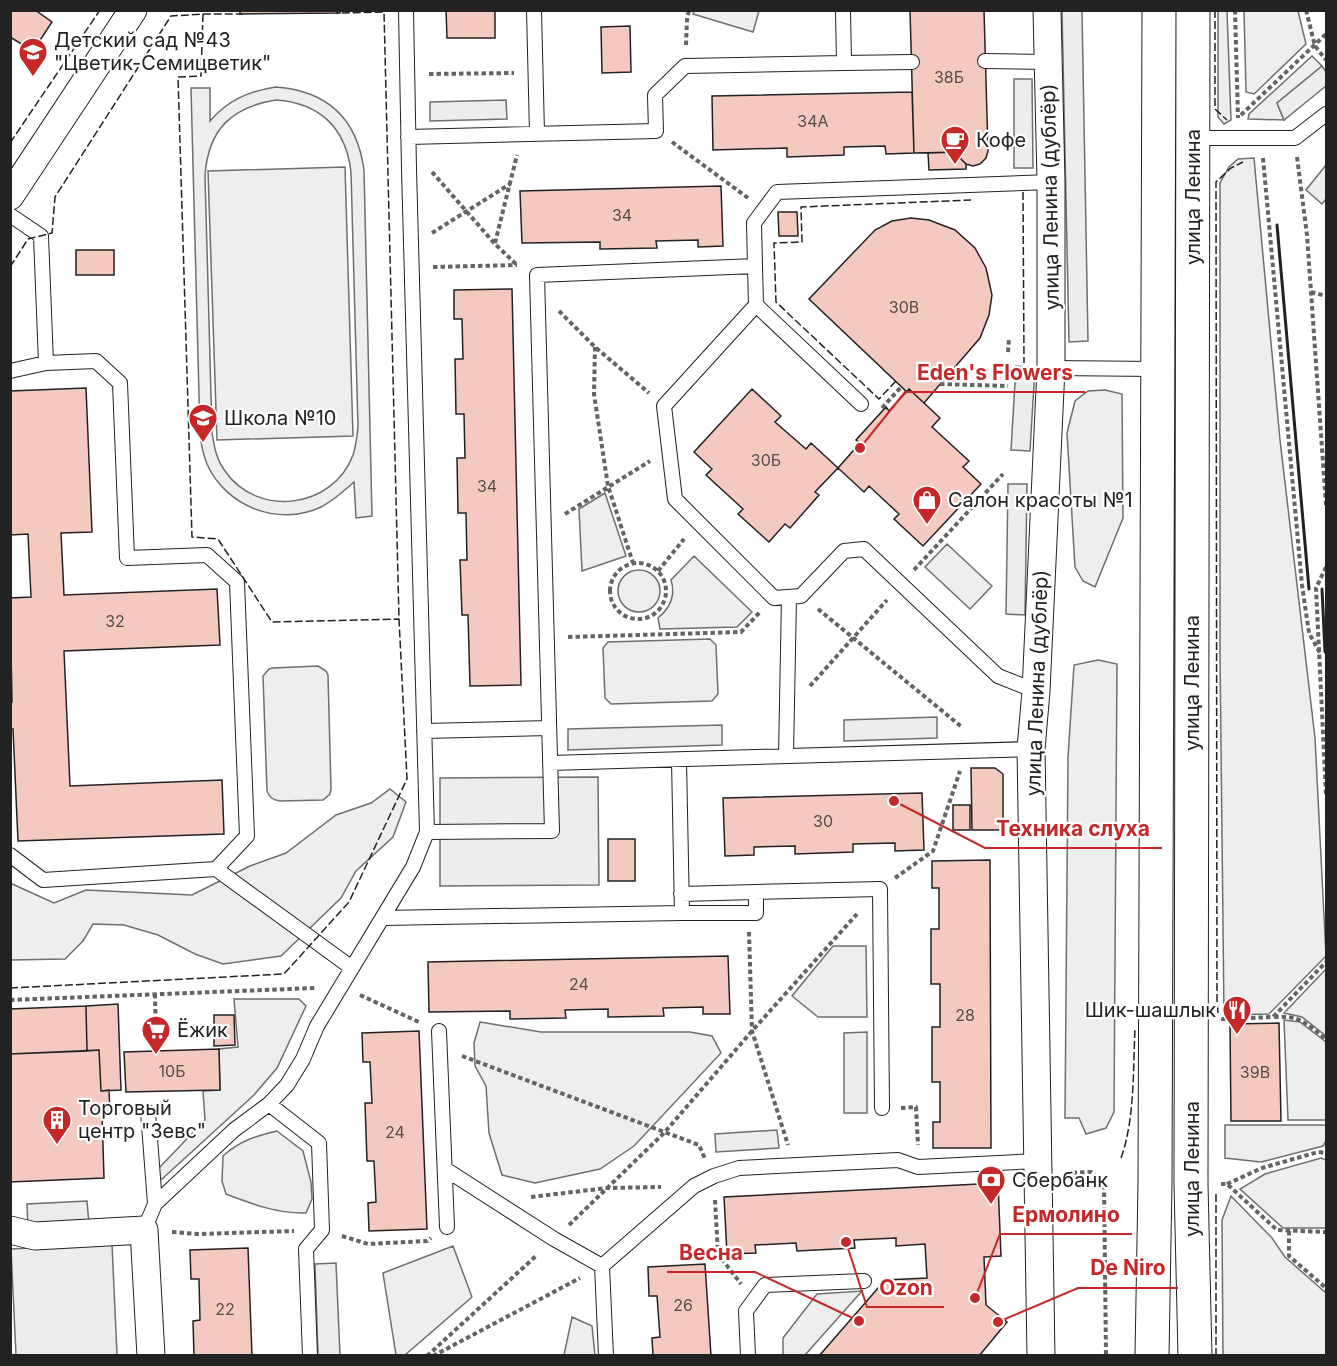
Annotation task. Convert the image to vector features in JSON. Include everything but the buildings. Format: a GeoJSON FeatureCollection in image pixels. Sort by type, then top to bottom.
{"type":"FeatureCollection","features":[{"type":"Feature","properties":{"kind":"main road","name":"улица Ленина"},"geometry":{"type":"LineString","coordinates":[[1152,1356],[1155,1184],[1159,10]]}},
{"type":"Feature","properties":{"kind":"main road","name":"улица Ленина"},"geometry":{"type":"LineString","coordinates":[[1193,10],[1191,1184],[1195,1356]]}},
{"type":"Feature","properties":{"kind":"street"},"geometry":{"type":"LineString","coordinates":[[10,196],[133,10]]}},
{"type":"Feature","properties":{"kind":"street","name":"улица Ленина (дублёр)"},"geometry":{"type":"LineString","coordinates":[[1041,1356],[1049,1167],[1031,749],[1036,692],[1051,368],[1051,182],[1047,10]]}},
{"type":"Feature","properties":{"kind":"street"},"geometry":{"type":"LineString","coordinates":[[10,1230],[35,1236],[144,1230],[151,1356]]}},
{"type":"Feature","properties":{"kind":"lane"},"geometry":{"type":"LineString","coordinates":[[154,1204],[234,1130],[269,1104],[287,1084],[303,1059],[317,1026],[412,867],[427,832],[406,10]]}},
{"type":"Feature","properties":{"kind":"lane"},"geometry":{"type":"LineString","coordinates":[[534,10],[537,134]]}},
{"type":"Feature","properties":{"kind":"lane"},"geometry":{"type":"LineString","coordinates":[[843,10],[844,63]]}},
{"type":"Feature","properties":{"kind":"lane"},"geometry":{"type":"LineString","coordinates":[[985,61],[1047,62]]}},
{"type":"Feature","properties":{"kind":"lane"},"geometry":{"type":"LineString","coordinates":[[408,137],[656,131],[655,95],[685,66],[912,62]]}},
{"type":"Feature","properties":{"kind":"lane"},"geometry":{"type":"LineString","coordinates":[[1193,138],[1295,138],[1326,114]]}},
{"type":"Feature","properties":{"kind":"lane"},"geometry":{"type":"LineString","coordinates":[[1036,692],[998,676],[864,549],[844,551],[795,596],[774,598],[675,499],[664,406],[756,305],[754,224],[777,192],[1051,182]]}},
{"type":"Feature","properties":{"kind":"lane"},"geometry":{"type":"LineString","coordinates":[[10,215],[41,236],[46,363]]}},
{"type":"Feature","properties":{"kind":"lane"},"geometry":{"type":"LineString","coordinates":[[427,832],[552,831],[537,275],[755,266]]}},
{"type":"Feature","properties":{"kind":"lane"},"geometry":{"type":"LineString","coordinates":[[756,305],[861,404]]}},
{"type":"Feature","properties":{"kind":"lane"},"geometry":{"type":"LineString","coordinates":[[10,371],[46,363],[96,361],[120,383],[127,558],[207,555],[237,582],[247,836],[216,869]]}},
{"type":"Feature","properties":{"kind":"lane"},"geometry":{"type":"LineString","coordinates":[[1051,368],[1159,369]]}},
{"type":"Feature","properties":{"kind":"lane"},"geometry":{"type":"LineString","coordinates":[[786,756],[795,596]]}},
{"type":"Feature","properties":{"kind":"lane"},"geometry":{"type":"LineString","coordinates":[[424,730],[549,728]]}},
{"type":"Feature","properties":{"kind":"lane"},"geometry":{"type":"LineString","coordinates":[[550,763],[1031,749]]}},
{"type":"Feature","properties":{"kind":"lane"},"geometry":{"type":"LineString","coordinates":[[679,759],[682,913]]}},
{"type":"Feature","properties":{"kind":"lane"},"geometry":{"type":"LineString","coordinates":[[10,855],[43,880],[216,869],[352,968]]}},
{"type":"Feature","properties":{"kind":"lane"},"geometry":{"type":"LineString","coordinates":[[681,894],[880,889],[882,1108]]}},
{"type":"Feature","properties":{"kind":"lane"},"geometry":{"type":"LineString","coordinates":[[382,918],[756,913],[756,892]]}},
{"type":"Feature","properties":{"kind":"lane"},"geometry":{"type":"LineString","coordinates":[[439,1032],[447,1227]]}},
{"type":"Feature","properties":{"kind":"lane"},"geometry":{"type":"LineString","coordinates":[[269,1104],[319,1143],[322,1230],[306,1249],[310,1356]]}},
{"type":"Feature","properties":{"kind":"lane"},"geometry":{"type":"LineString","coordinates":[[144,1230],[154,1204],[148,1112]]}},
{"type":"Feature","properties":{"kind":"lane"},"geometry":{"type":"LineString","coordinates":[[602,1266],[694,1186],[714,1176],[739,1168],[897,1160],[918,1167],[1049,1167]]}},
{"type":"Feature","properties":{"kind":"lane"},"geometry":{"type":"LineString","coordinates":[[445,1169],[554,1239],[602,1266]]}},
{"type":"Feature","properties":{"kind":"lane"},"geometry":{"type":"LineString","coordinates":[[602,1266],[606,1356]]}},
{"type":"Feature","properties":{"kind":"lane"},"geometry":{"type":"LineString","coordinates":[[748,1356],[746,1311],[765,1285],[864,1281]]}},
{"type":"Feature","properties":{"kind":"path"},"geometry":{"type":"LineString","coordinates":[[685,66],[689,10]]}},
{"type":"Feature","properties":{"kind":"path"},"geometry":{"type":"LineString","coordinates":[[1235,10],[1238,118],[1326,34]]}},
{"type":"Feature","properties":{"kind":"path"},"geometry":{"type":"LineString","coordinates":[[1306,10],[1315,46],[1326,60]]}},
{"type":"Feature","properties":{"kind":"path"},"geometry":{"type":"LineString","coordinates":[[407,74],[536,73]]}},
{"type":"Feature","properties":{"kind":"path"},"geometry":{"type":"LineString","coordinates":[[656,131],[764,210]]}},
{"type":"Feature","properties":{"kind":"path"},"geometry":{"type":"LineString","coordinates":[[495,244],[522,134]]}},
{"type":"Feature","properties":{"kind":"path"},"geometry":{"type":"LineString","coordinates":[[1251,138],[1263,157],[1302,585],[1309,633],[1320,653]]}},
{"type":"Feature","properties":{"kind":"path"},"geometry":{"type":"LineString","coordinates":[[1295,138],[1307,235],[1326,505]]}},
{"type":"Feature","properties":{"kind":"path"},"geometry":{"type":"LineString","coordinates":[[409,169],[429,168],[495,244],[595,347],[664,406]]}},
{"type":"Feature","properties":{"kind":"path"},"geometry":{"type":"LineString","coordinates":[[411,246],[510,184]]}},
{"type":"Feature","properties":{"kind":"path"},"geometry":{"type":"LineString","coordinates":[[438,267],[517,265]]}},
{"type":"Feature","properties":{"kind":"path"},"geometry":{"type":"LineString","coordinates":[[1311,292],[1326,296]]}},
{"type":"Feature","properties":{"kind":"path"},"geometry":{"type":"LineString","coordinates":[[1008,338],[1008,352]]}},
{"type":"Feature","properties":{"kind":"path"},"geometry":{"type":"LineString","coordinates":[[595,347],[594,394],[608,486],[633,563]]}},
{"type":"Feature","properties":{"kind":"path"},"geometry":{"type":"LineString","coordinates":[[940,384],[1008,386]]}},
{"type":"Feature","properties":{"kind":"path"},"geometry":{"type":"LineString","coordinates":[[565,513],[669,449]]}},
{"type":"Feature","properties":{"kind":"path"},"geometry":{"type":"LineString","coordinates":[[787,711],[1003,474]]}},
{"type":"Feature","properties":{"kind":"path"},"geometry":{"type":"LineString","coordinates":[[658,571],[698,523]]}},
{"type":"Feature","properties":{"kind":"path"},"geometry":{"type":"LineString","coordinates":[[644,563],[658,571],[664,580],[666,591],[661,606],[653,614],[643,618],[627,616],[615,606],[611,596],[611,585],[619,571],[628,564],[644,563]]}},
{"type":"Feature","properties":{"kind":"path"},"geometry":{"type":"LineString","coordinates":[[1326,567],[1316,588],[1326,795]]}},
{"type":"Feature","properties":{"kind":"path"},"geometry":{"type":"LineString","coordinates":[[795,596],[854,638],[973,737],[973,751]]}},
{"type":"Feature","properties":{"kind":"path"},"geometry":{"type":"LineString","coordinates":[[547,638],[741,632],[774,598]]}},
{"type":"Feature","properties":{"kind":"path"},"geometry":{"type":"LineString","coordinates":[[749,913],[752,1031],[794,1166]]}},
{"type":"Feature","properties":{"kind":"path"},"geometry":{"type":"LineString","coordinates":[[1273,1017],[1326,962]]}},
{"type":"Feature","properties":{"kind":"path"},"geometry":{"type":"LineString","coordinates":[[10,1000],[341,986],[439,1032],[461,1055],[699,1145],[714,1176],[718,1254],[754,1300]]}},
{"type":"Feature","properties":{"kind":"path"},"geometry":{"type":"LineString","coordinates":[[155,994],[156,1044]]}},
{"type":"Feature","properties":{"kind":"path"},"geometry":{"type":"LineString","coordinates":[[1223,1031],[1223,1019],[1282,1016],[1301,1019],[1326,1039]]}},
{"type":"Feature","properties":{"kind":"path"},"geometry":{"type":"LineString","coordinates":[[427,1356],[554,1239],[664,1133],[752,1031]]}},
{"type":"Feature","properties":{"kind":"path"},"geometry":{"type":"LineString","coordinates":[[916,1107],[918,1167]]}},
{"type":"Feature","properties":{"kind":"path"},"geometry":{"type":"LineString","coordinates":[[1218,1174],[1218,1184],[1227,1184],[1262,1168],[1326,1151]]}},
{"type":"Feature","properties":{"kind":"path"},"geometry":{"type":"LineString","coordinates":[[1049,1167],[1091,1172],[1104,1183],[1106,1356]]}},
{"type":"Feature","properties":{"kind":"path"},"geometry":{"type":"LineString","coordinates":[[1227,1184],[1277,1230],[1326,1232]]}},
{"type":"Feature","properties":{"kind":"path"},"geometry":{"type":"LineString","coordinates":[[495,1201],[607,1188],[694,1186]]}},
{"type":"Feature","properties":{"kind":"path"},"geometry":{"type":"LineString","coordinates":[[1289,1231],[1288,1256],[1326,1288]]}},
{"type":"Feature","properties":{"kind":"path"},"geometry":{"type":"LineString","coordinates":[[433,1356],[602,1266]]}},
{"type":"Feature","properties":{"kind":"shaded area"},"geometry":{"type":"Polygon","coordinates":[[[694,10],[759,11],[753,32],[693,14],[694,10]]]}},
{"type":"Feature","properties":{"kind":"shaded area"},"geometry":{"type":"Polygon","coordinates":[[[1062,11],[1082,11],[1088,341],[1069,342],[1062,11]]]}},
{"type":"Feature","properties":{"kind":"shaded area"},"geometry":{"type":"Polygon","coordinates":[[[1218,11],[1227,11],[1231,120],[1224,124],[1218,117],[1218,11]]]}},
{"type":"Feature","properties":{"kind":"shaded area"},"geometry":{"type":"Polygon","coordinates":[[[1244,11],[1298,11],[1306,44],[1254,94],[1246,92],[1244,11]]]}},
{"type":"Feature","properties":{"kind":"shaded area"},"geometry":{"type":"Polygon","coordinates":[[[1312,56],[1322,66],[1277,103],[1284,120],[1248,119],[1249,114],[1312,56]]]}},
{"type":"Feature","properties":{"kind":"shaded area"},"geometry":{"type":"Polygon","coordinates":[[[1322,66],[1326,72],[1326,86],[1284,120],[1277,103],[1322,66]]]}},
{"type":"Feature","properties":{"kind":"shaded area"},"geometry":{"type":"Polygon","coordinates":[[[1014,79],[1032,79],[1033,168],[1014,168],[1014,79]]]}},
{"type":"Feature","properties":{"kind":"shaded area"},"geometry":{"type":"Polygon","coordinates":[[[276,87],[294,90],[311,94],[325,101],[347,122],[360,152],[364,170],[372,516],[356,518],[354,482],[325,505],[305,513],[271,514],[255,509],[240,502],[227,492],[216,479],[203,453],[200,433],[191,88],[210,88],[210,121],[232,102],[276,87]],[[276,100],[260,103],[246,108],[225,123],[211,146],[205,176],[212,432],[217,457],[225,471],[239,486],[256,496],[274,501],[294,501],[312,496],[329,487],[343,473],[353,455],[358,427],[351,172],[348,156],[337,131],[328,121],[318,112],[292,102],[276,100]]]}},
{"type":"Feature","properties":{"kind":"shaded area"},"geometry":{"type":"Polygon","coordinates":[[[506,100],[507,119],[430,121],[430,102],[506,100]]]}},
{"type":"Feature","properties":{"kind":"shaded area"},"geometry":{"type":"Polygon","coordinates":[[[1254,158],[1280,440],[1315,738],[1326,956],[1269,1014],[1224,1015],[1220,656],[1220,183],[1229,167],[1238,159],[1254,158]]]}},
{"type":"Feature","properties":{"kind":"shaded area"},"geometry":{"type":"Polygon","coordinates":[[[1326,165],[1326,199],[1322,204],[1306,190],[1326,165]]]}},
{"type":"Feature","properties":{"kind":"shaded area"},"geometry":{"type":"Polygon","coordinates":[[[345,167],[353,436],[217,440],[208,171],[345,167]]]}},
{"type":"Feature","properties":{"kind":"shaded area"},"geometry":{"type":"Polygon","coordinates":[[[1016,366],[1035,368],[1030,451],[1011,450],[1016,366]]]}},
{"type":"Feature","properties":{"kind":"shaded area"},"geometry":{"type":"Polygon","coordinates":[[[1105,390],[1122,394],[1123,518],[1095,587],[1083,581],[1075,567],[1067,433],[1075,401],[1088,391],[1105,390]]]}},
{"type":"Feature","properties":{"kind":"shaded area"},"geometry":{"type":"Polygon","coordinates":[[[1008,484],[1027,484],[1025,615],[1006,614],[1008,484]]]}},
{"type":"Feature","properties":{"kind":"shaded area"},"geometry":{"type":"Polygon","coordinates":[[[605,493],[626,556],[582,571],[579,509],[605,493]]]}},
{"type":"Feature","properties":{"kind":"shaded area"},"geometry":{"type":"Polygon","coordinates":[[[947,544],[992,586],[970,609],[925,567],[947,544]]]}},
{"type":"Feature","properties":{"kind":"shaded area"},"geometry":{"type":"Polygon","coordinates":[[[694,556],[752,612],[737,627],[660,629],[658,618],[669,606],[672,596],[671,580],[694,556]]]}},
{"type":"Feature","properties":{"kind":"shaded area"},"geometry":{"type":"Polygon","coordinates":[[[639,570],[654,576],[660,591],[654,606],[639,612],[624,606],[618,591],[624,576],[639,570]]]}},
{"type":"Feature","properties":{"kind":"shaded area"},"geometry":{"type":"Polygon","coordinates":[[[710,639],[716,645],[718,694],[712,701],[611,704],[605,698],[603,648],[608,642],[710,639]]]}},
{"type":"Feature","properties":{"kind":"shaded area"},"geometry":{"type":"Polygon","coordinates":[[[1098,660],[1117,664],[1114,1112],[1106,1128],[1086,1134],[1079,1118],[1065,1118],[1068,757],[1074,665],[1098,660]]]}},
{"type":"Feature","properties":{"kind":"shaded area"},"geometry":{"type":"Polygon","coordinates":[[[318,666],[328,675],[330,794],[323,800],[275,800],[267,791],[263,676],[273,668],[318,666]]]}},
{"type":"Feature","properties":{"kind":"shaded area"},"geometry":{"type":"Polygon","coordinates":[[[937,717],[937,738],[844,741],[844,720],[937,717]]]}},
{"type":"Feature","properties":{"kind":"shaded area"},"geometry":{"type":"Polygon","coordinates":[[[722,725],[722,745],[568,750],[568,729],[722,725]]]}},
{"type":"Feature","properties":{"kind":"shaded area"},"geometry":{"type":"Polygon","coordinates":[[[598,777],[599,885],[440,886],[440,778],[598,777]]]}},
{"type":"Feature","properties":{"kind":"shaded area"},"geometry":{"type":"Polygon","coordinates":[[[390,789],[406,802],[393,837],[356,871],[341,898],[281,956],[223,964],[195,954],[158,935],[124,925],[93,924],[83,941],[65,959],[11,960],[10,883],[54,903],[86,890],[192,895],[250,866],[286,853],[336,815],[371,803],[390,789]]]}},
{"type":"Feature","properties":{"kind":"shaded area"},"geometry":{"type":"Polygon","coordinates":[[[833,946],[866,946],[867,1017],[818,1017],[792,996],[833,946]]]}},
{"type":"Feature","properties":{"kind":"shaded area"},"geometry":{"type":"Polygon","coordinates":[[[1326,969],[1326,1036],[1302,1017],[1284,1013],[1326,969]]]}},
{"type":"Feature","properties":{"kind":"shaded area"},"geometry":{"type":"Polygon","coordinates":[[[234,999],[299,999],[306,1006],[277,1068],[254,1095],[162,1179],[158,1179],[158,1169],[205,1120],[203,1091],[220,1090],[219,1049],[238,1047],[234,999]]]}},
{"type":"Feature","properties":{"kind":"shaded area"},"geometry":{"type":"Polygon","coordinates":[[[1284,1020],[1300,1022],[1326,1042],[1326,1120],[1288,1120],[1284,1020]]]}},
{"type":"Feature","properties":{"kind":"shaded area"},"geometry":{"type":"Polygon","coordinates":[[[480,1022],[541,1032],[690,1032],[712,1036],[721,1053],[634,1146],[600,1169],[535,1183],[502,1175],[489,1133],[486,1086],[475,1066],[474,1043],[480,1022]]]}},
{"type":"Feature","properties":{"kind":"shaded area"},"geometry":{"type":"Polygon","coordinates":[[[867,1032],[867,1113],[844,1113],[844,1033],[867,1032]]]}},
{"type":"Feature","properties":{"kind":"shaded area"},"geometry":{"type":"Polygon","coordinates":[[[1225,1125],[1326,1125],[1326,1141],[1323,1146],[1261,1162],[1225,1158],[1225,1125]]]}},
{"type":"Feature","properties":{"kind":"shaded area"},"geometry":{"type":"Polygon","coordinates":[[[777,1130],[779,1148],[716,1152],[715,1134],[777,1130]]]}},
{"type":"Feature","properties":{"kind":"shaded area"},"geometry":{"type":"Polygon","coordinates":[[[277,1131],[303,1151],[311,1182],[312,1199],[306,1213],[275,1210],[226,1194],[222,1181],[223,1156],[235,1146],[277,1131]]]}},
{"type":"Feature","properties":{"kind":"shaded area"},"geometry":{"type":"Polygon","coordinates":[[[1321,1158],[1326,1160],[1326,1228],[1283,1228],[1240,1189],[1265,1174],[1321,1158]]]}},
{"type":"Feature","properties":{"kind":"shaded area"},"geometry":{"type":"Polygon","coordinates":[[[1231,1196],[1272,1238],[1285,1257],[1326,1293],[1326,1355],[1223,1355],[1222,1220],[1231,1196]]]}},
{"type":"Feature","properties":{"kind":"shaded area"},"geometry":{"type":"Polygon","coordinates":[[[87,1201],[89,1224],[28,1227],[27,1204],[87,1201]]]}},
{"type":"Feature","properties":{"kind":"shaded area"},"geometry":{"type":"Polygon","coordinates":[[[112,1244],[117,1355],[16,1355],[11,1249],[112,1244]]]}},
{"type":"Feature","properties":{"kind":"shaded area"},"geometry":{"type":"Polygon","coordinates":[[[453,1246],[472,1297],[405,1355],[396,1355],[383,1273],[453,1246]]]}},
{"type":"Feature","properties":{"kind":"shaded area"},"geometry":{"type":"Polygon","coordinates":[[[336,1263],[340,1355],[318,1355],[315,1264],[336,1263]]]}},
{"type":"Feature","properties":{"kind":"shaded area"},"geometry":{"type":"Polygon","coordinates":[[[862,1291],[805,1355],[783,1355],[783,1338],[817,1294],[862,1291]]]}},
{"type":"Feature","properties":{"kind":"shaded area"},"geometry":{"type":"Polygon","coordinates":[[[572,1317],[592,1326],[595,1355],[564,1355],[572,1317]]]}},
{"type":"Feature","properties":{"kind":"fence"},"geometry":{"type":"LineString","coordinates":[[10,143],[100,10]]}},
{"type":"Feature","properties":{"kind":"fence"},"geometry":{"type":"LineString","coordinates":[[1215,10],[1215,109],[1227,120]]}},
{"type":"Feature","properties":{"kind":"fence"},"geometry":{"type":"LineString","coordinates":[[10,988],[284,974],[349,902],[407,779],[399,619],[384,12],[336,13]]}},
{"type":"Feature","properties":{"kind":"fence"},"geometry":{"type":"LineString","coordinates":[[203,14],[201,76],[178,77],[192,537],[218,539],[272,622],[399,619]]}},
{"type":"Feature","properties":{"kind":"fence"},"geometry":{"type":"LineString","coordinates":[[10,267],[28,239],[52,233],[55,197],[171,16],[243,14]]}},
{"type":"Feature","properties":{"kind":"fence"},"geometry":{"type":"LineString","coordinates":[[1218,1013],[1216,182],[1231,168],[1243,162]]}},
{"type":"Feature","properties":{"kind":"fence"},"geometry":{"type":"LineString","coordinates":[[1023,192],[1024,363]]}},
{"type":"Feature","properties":{"kind":"fence"},"geometry":{"type":"LineString","coordinates":[[896,381],[879,399],[776,302],[774,243],[802,242],[801,207],[971,200]]}},
{"type":"Feature","properties":{"kind":"fence"},"geometry":{"type":"LineString","coordinates":[[1121,1158],[1131,1111],[1135,1028]]}},
{"type":"Feature","properties":{"kind":"fence"},"geometry":{"type":"LineString","coordinates":[[1216,1194],[1216,1356]]}},
{"type":"Feature","properties":{"kind":"wall"},"geometry":{"type":"LineString","coordinates":[[1277,225],[1309,589]]}},
{"type":"Feature","properties":{"kind":"wall"},"geometry":{"type":"LineString","coordinates":[[1322,589],[1326,652]]}},
{"type":"Feature","properties":{"kind":"place","name":"Детский сад №43 \"Цветик-Семицветик\""},"geometry":{"type":"Point","coordinates":[33,78]}},
{"type":"Feature","properties":{"kind":"place","name":"Кофе"},"geometry":{"type":"Point","coordinates":[955,166]}},
{"type":"Feature","properties":{"kind":"place","name":"Школа №10"},"geometry":{"type":"Point","coordinates":[203,444]}},
{"type":"Feature","properties":{"kind":"place","name":"Eden's Flowers"},"geometry":{"type":"Point","coordinates":[860,448]}},
{"type":"Feature","properties":{"kind":"place","name":"Салон красоты №1"},"geometry":{"type":"Point","coordinates":[927,526]}},
{"type":"Feature","properties":{"kind":"place","name":"Техника слуха"},"geometry":{"type":"Point","coordinates":[894,801]}},
{"type":"Feature","properties":{"kind":"place","name":"Шик-шашлык"},"geometry":{"type":"Point","coordinates":[1237,1036]}},
{"type":"Feature","properties":{"kind":"place","name":"Ёжик"},"geometry":{"type":"Point","coordinates":[156,1056]}},
{"type":"Feature","properties":{"kind":"place","name":"Торговый центр \"Зевс\""},"geometry":{"type":"Point","coordinates":[57,1146]}},
{"type":"Feature","properties":{"kind":"place","name":"Сбербанк"},"geometry":{"type":"Point","coordinates":[991,1206]}},
{"type":"Feature","properties":{"kind":"place","name":"Ozon"},"geometry":{"type":"Point","coordinates":[846,1242]}},
{"type":"Feature","properties":{"kind":"place","name":"Ермолино"},"geometry":{"type":"Point","coordinates":[975,1298]}},
{"type":"Feature","properties":{"kind":"place","name":"Весна"},"geometry":{"type":"Point","coordinates":[859,1321]}},
{"type":"Feature","properties":{"kind":"place","name":"De Niro"},"geometry":{"type":"Point","coordinates":[998,1322]}}]}
